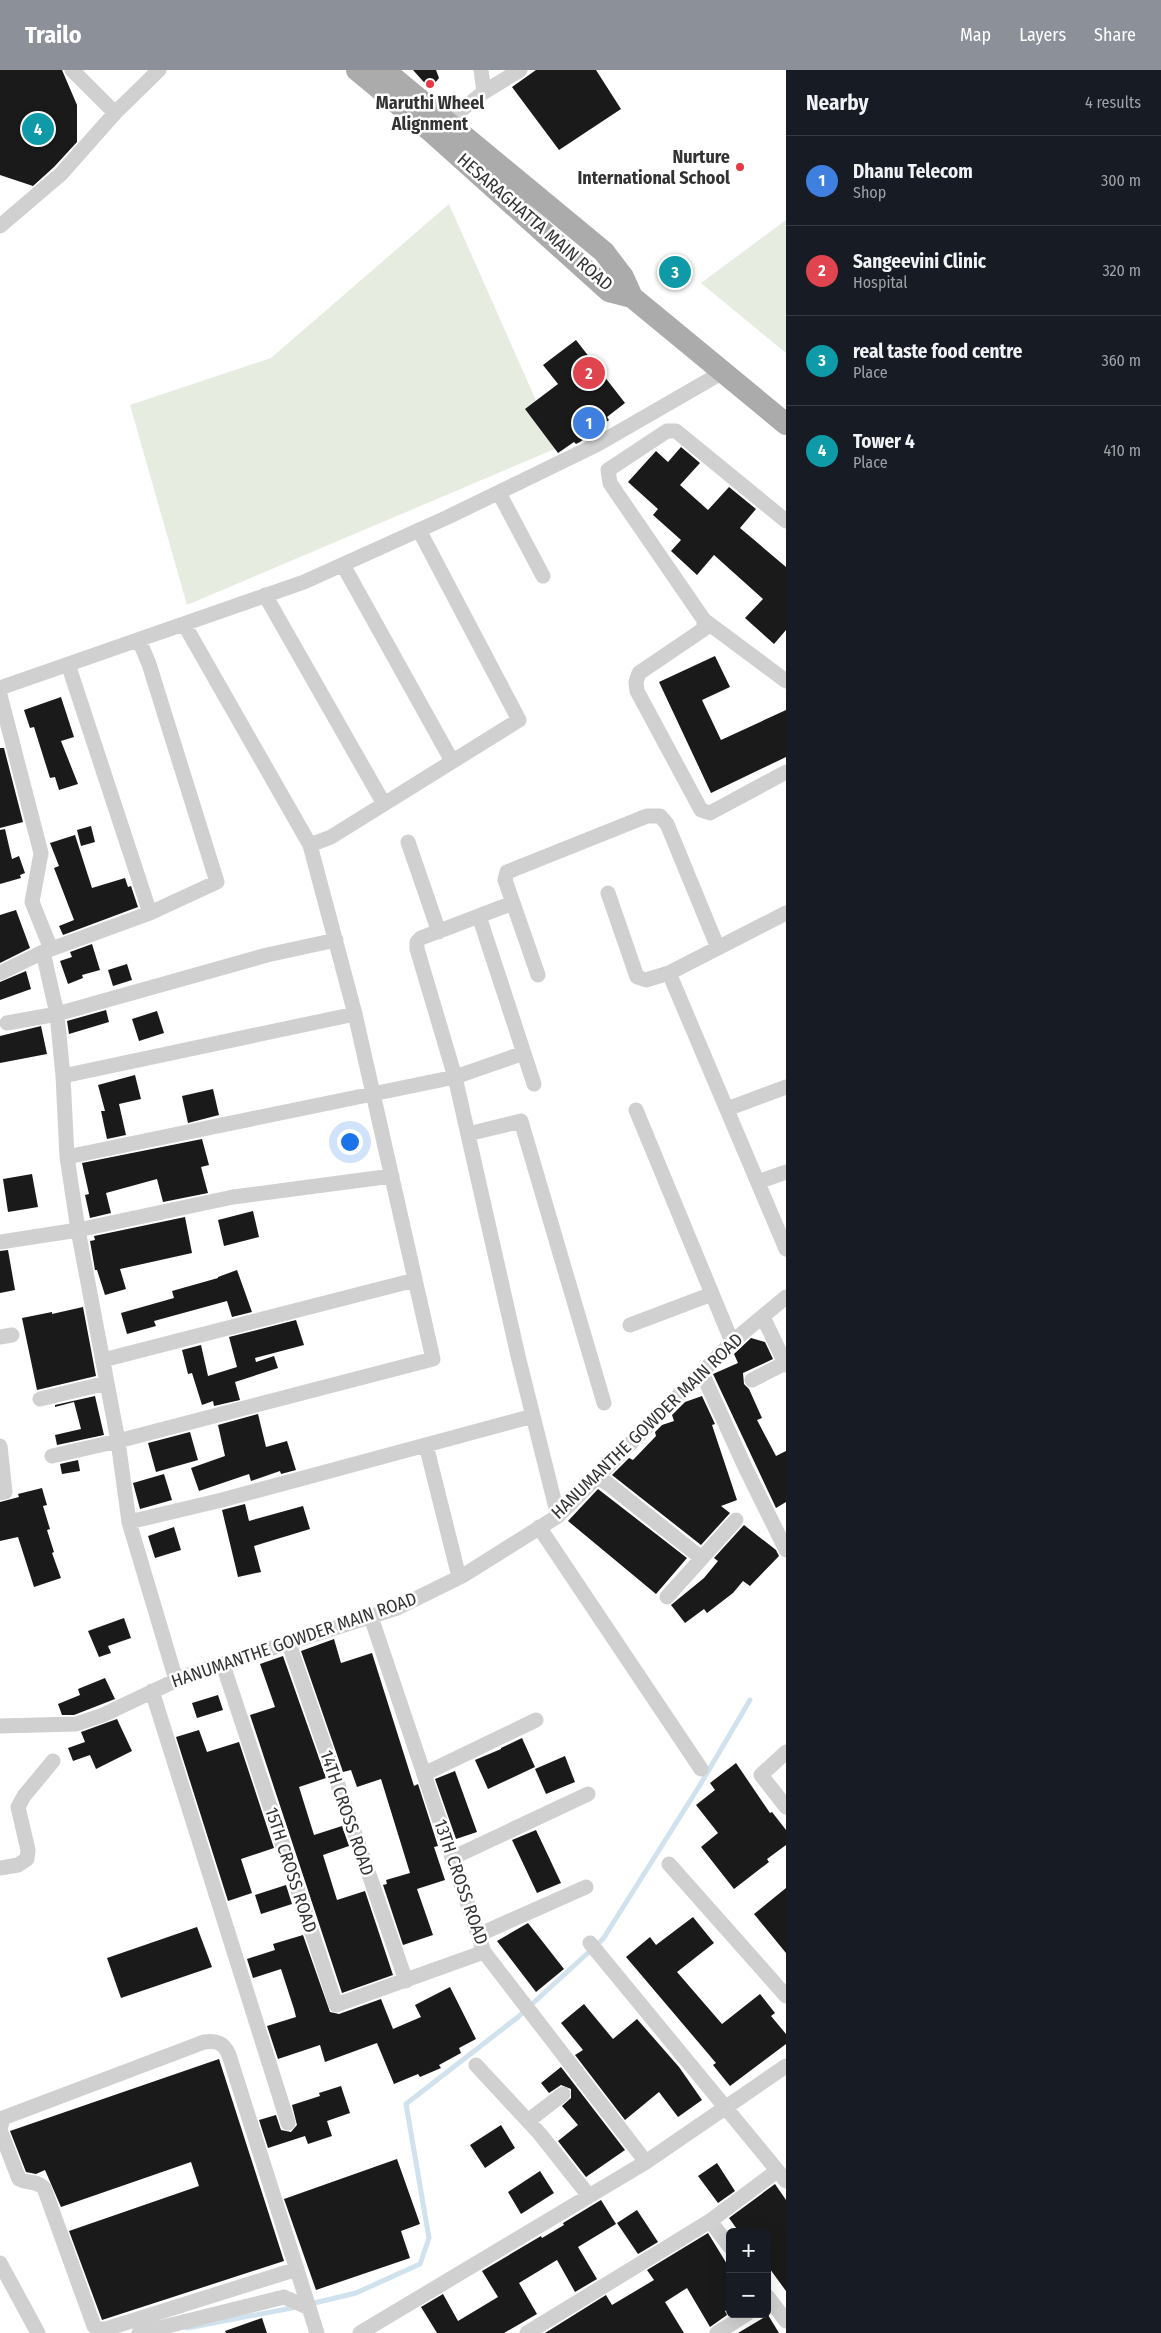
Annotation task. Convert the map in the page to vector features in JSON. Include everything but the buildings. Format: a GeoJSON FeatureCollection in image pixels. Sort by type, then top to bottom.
{"type":"FeatureCollection","features":[{"type":"Feature","properties":{"kind":"main road"},"geometry":{"type":"LineString","coordinates":[[357,70],[440,127]]}},
{"type":"Feature","properties":{"kind":"main road"},"geometry":{"type":"LineString","coordinates":[[384,70],[440,127]]}},
{"type":"Feature","properties":{"kind":"main road","name":"HESARAGHATTA MAIN ROAD"},"geometry":{"type":"LineString","coordinates":[[440,127],[604,252],[623,277],[632,297],[786,424]]}},
{"type":"Feature","properties":{"kind":"street"},"geometry":{"type":"LineString","coordinates":[[72,70],[115,113]]}},
{"type":"Feature","properties":{"kind":"street"},"geometry":{"type":"LineString","coordinates":[[0,226],[61,174],[115,113],[159,70]]}},
{"type":"Feature","properties":{"kind":"street"},"geometry":{"type":"LineString","coordinates":[[481,70],[484,92]]}},
{"type":"Feature","properties":{"kind":"street"},"geometry":{"type":"LineString","coordinates":[[440,127],[484,92],[520,70]]}},
{"type":"Feature","properties":{"kind":"street"},"geometry":{"type":"LineString","coordinates":[[0,688],[265,595],[343,565],[499,493],[598,444],[723,372]]}},
{"type":"Feature","properties":{"kind":"street"},"geometry":{"type":"LineString","coordinates":[[786,522],[676,430],[667,431],[608,470],[610,482],[616,492],[704,620],[786,681]]}},
{"type":"Feature","properties":{"kind":"street"},"geometry":{"type":"LineString","coordinates":[[499,493],[543,576]]}},
{"type":"Feature","properties":{"kind":"street"},"geometry":{"type":"LineString","coordinates":[[310,845],[331,837],[519,720],[419,530]]}},
{"type":"Feature","properties":{"kind":"street"},"geometry":{"type":"LineString","coordinates":[[343,565],[452,761]]}},
{"type":"Feature","properties":{"kind":"street"},"geometry":{"type":"LineString","coordinates":[[265,595],[384,804]]}},
{"type":"Feature","properties":{"kind":"street"},"geometry":{"type":"LineString","coordinates":[[704,620],[704,628],[639,673],[636,682],[637,691],[701,810],[710,813],[786,772]]}},
{"type":"Feature","properties":{"kind":"street"},"geometry":{"type":"LineString","coordinates":[[52,1456],[118,1441],[433,1359],[355,1014],[310,845],[184,624]]}},
{"type":"Feature","properties":{"kind":"street"},"geometry":{"type":"LineString","coordinates":[[0,973],[47,950],[150,912],[217,882],[149,664],[139,640]]}},
{"type":"Feature","properties":{"kind":"street"},"geometry":{"type":"LineString","coordinates":[[68,664],[150,912]]}},
{"type":"Feature","properties":{"kind":"street"},"geometry":{"type":"LineString","coordinates":[[0,695],[41,853],[32,902],[47,950],[57,1014],[63,1076],[67,1157],[78,1230],[118,1441],[130,1522],[176,1680]]}},
{"type":"Feature","properties":{"kind":"street"},"geometry":{"type":"LineString","coordinates":[[538,975],[505,880],[507,872],[647,816],[660,816],[667,824],[718,948]]}},
{"type":"Feature","properties":{"kind":"street"},"geometry":{"type":"LineString","coordinates":[[408,842],[438,932]]}},
{"type":"Feature","properties":{"kind":"street"},"geometry":{"type":"LineString","coordinates":[[608,893],[637,976],[646,980],[668,973],[786,913]]}},
{"type":"Feature","properties":{"kind":"street"},"geometry":{"type":"LineString","coordinates":[[513,903],[421,938],[417,942],[417,949],[455,1077],[558,1516]]}},
{"type":"Feature","properties":{"kind":"street"},"geometry":{"type":"LineString","coordinates":[[479,916],[534,1084]]}},
{"type":"Feature","properties":{"kind":"street"},"geometry":{"type":"LineString","coordinates":[[7,1023],[57,1014],[267,954],[336,940]]}},
{"type":"Feature","properties":{"kind":"street"},"geometry":{"type":"LineString","coordinates":[[668,973],[786,1249]]}},
{"type":"Feature","properties":{"kind":"street"},"geometry":{"type":"LineString","coordinates":[[63,1076],[355,1014]]}},
{"type":"Feature","properties":{"kind":"street"},"geometry":{"type":"LineString","coordinates":[[67,1157],[455,1077],[524,1054]]}},
{"type":"Feature","properties":{"kind":"street"},"geometry":{"type":"LineString","coordinates":[[727,1110],[786,1087]]}},
{"type":"Feature","properties":{"kind":"street"},"geometry":{"type":"LineString","coordinates":[[636,1110],[732,1342]]}},
{"type":"Feature","properties":{"kind":"street"},"geometry":{"type":"LineString","coordinates":[[468,1134],[521,1121],[604,1403]]}},
{"type":"Feature","properties":{"kind":"street"},"geometry":{"type":"LineString","coordinates":[[758,1182],[786,1172]]}},
{"type":"Feature","properties":{"kind":"street"},"geometry":{"type":"LineString","coordinates":[[0,1242],[78,1230],[233,1197],[392,1176]]}},
{"type":"Feature","properties":{"kind":"street"},"geometry":{"type":"LineString","coordinates":[[102,1360],[415,1280]]}},
{"type":"Feature","properties":{"kind":"street"},"geometry":{"type":"LineString","coordinates":[[630,1326],[712,1294]]}},
{"type":"Feature","properties":{"kind":"street","name":"HANUMANTHE GOWDER MAIN ROAD"},"geometry":{"type":"LineString","coordinates":[[0,1726],[76,1724],[104,1715],[176,1680],[397,1608],[459,1577],[558,1516],[732,1342],[786,1298]]}},
{"type":"Feature","properties":{"kind":"street"},"geometry":{"type":"LineString","coordinates":[[752,1380],[786,1364],[763,1317]]}},
{"type":"Feature","properties":{"kind":"street"},"geometry":{"type":"LineString","coordinates":[[702,1372],[745,1467],[786,1550]]}},
{"type":"Feature","properties":{"kind":"street"},"geometry":{"type":"LineString","coordinates":[[40,1399],[107,1383]]}},
{"type":"Feature","properties":{"kind":"street"},"geometry":{"type":"LineString","coordinates":[[130,1522],[222,1500],[534,1416]]}},
{"type":"Feature","properties":{"kind":"street"},"geometry":{"type":"LineString","coordinates":[[426,1445],[459,1577]]}},
{"type":"Feature","properties":{"kind":"street"},"geometry":{"type":"LineString","coordinates":[[0,1446],[5,1492],[0,1493]]}},
{"type":"Feature","properties":{"kind":"street"},"geometry":{"type":"LineString","coordinates":[[596,1477],[607,1483],[700,1557]]}},
{"type":"Feature","properties":{"kind":"street"},"geometry":{"type":"LineString","coordinates":[[667,1597],[700,1557],[736,1520]]}},
{"type":"Feature","properties":{"kind":"street"},"geometry":{"type":"LineString","coordinates":[[539,1528],[701,1769]]}},
{"type":"Feature","properties":{"kind":"street","name":"13TH CROSS ROAD"},"geometry":{"type":"LineString","coordinates":[[372,1617],[484,1952],[521,1997],[646,2162]]}},
{"type":"Feature","properties":{"kind":"street","name":"14TH CROSS ROAD"},"geometry":{"type":"LineString","coordinates":[[289,1644],[406,1981]]}},
{"type":"Feature","properties":{"kind":"street","name":"15TH CROSS ROAD"},"geometry":{"type":"LineString","coordinates":[[222,1665],[336,2005],[406,1981]]}},
{"type":"Feature","properties":{"kind":"street"},"geometry":{"type":"LineString","coordinates":[[152,1691],[288,2123]]}},
{"type":"Feature","properties":{"kind":"street"},"geometry":{"type":"LineString","coordinates":[[424,1774],[536,1720]]}},
{"type":"Feature","properties":{"kind":"street"},"geometry":{"type":"LineString","coordinates":[[786,1752],[760,1775],[786,1807]]}},
{"type":"Feature","properties":{"kind":"street"},"geometry":{"type":"LineString","coordinates":[[0,1868],[18,1864],[27,1859],[28,1850],[18,1807],[24,1796],[53,1761]]}},
{"type":"Feature","properties":{"kind":"street"},"geometry":{"type":"LineString","coordinates":[[452,1858],[588,1794]]}},
{"type":"Feature","properties":{"kind":"street"},"geometry":{"type":"LineString","coordinates":[[669,1864],[786,1996]]}},
{"type":"Feature","properties":{"kind":"street"},"geometry":{"type":"LineString","coordinates":[[478,1935],[586,1887]]}},
{"type":"Feature","properties":{"kind":"street"},"geometry":{"type":"LineString","coordinates":[[527,2333],[782,2176],[590,1943]]}},
{"type":"Feature","properties":{"kind":"street"},"geometry":{"type":"LineString","coordinates":[[406,1981],[484,1952]]}},
{"type":"Feature","properties":{"kind":"street"},"geometry":{"type":"LineString","coordinates":[[297,2269],[106,2329],[98,2329],[94,2326],[44,2188],[36,2182],[24,2182],[19,2179],[0,2130],[3,2118],[204,2042],[220,2043],[226,2048],[229,2055],[297,2269],[317,2333]]}},
{"type":"Feature","properties":{"kind":"street"},"geometry":{"type":"LineString","coordinates":[[476,2065],[528,2121],[590,2196]]}},
{"type":"Feature","properties":{"kind":"street"},"geometry":{"type":"LineString","coordinates":[[360,2333],[646,2162],[786,2066]]}},
{"type":"Feature","properties":{"kind":"street"},"geometry":{"type":"LineString","coordinates":[[528,2121],[563,2094]]}},
{"type":"Feature","properties":{"kind":"street"},"geometry":{"type":"LineString","coordinates":[[710,2221],[726,2242]]}},
{"type":"Feature","properties":{"kind":"street"},"geometry":{"type":"LineString","coordinates":[[0,2263],[38,2333]]}},
{"type":"Feature","properties":{"kind":"street"},"geometry":{"type":"LineString","coordinates":[[139,2333],[284,2297],[309,2308]]}},
{"type":"Feature","properties":{"kind":"street"},"geometry":{"type":"LineString","coordinates":[[771,2303],[786,2321]]}},
{"type":"Feature","properties":{"kind":"street"},"geometry":{"type":"LineString","coordinates":[[717,2333],[741,2318]]}},
{"type":"Feature","properties":{"kind":"shaded area"},"geometry":{"type":"Polygon","coordinates":[[[449,204],[557,448],[187,605],[130,405],[271,358],[449,204]]]}},
{"type":"Feature","properties":{"kind":"shaded area"},"geometry":{"type":"Polygon","coordinates":[[[786,220],[786,353],[701,283],[786,220]]]}},
{"type":"Feature","properties":{"kind":"waterway"},"geometry":{"type":"LineString","coordinates":[[310,2304],[356,2293],[420,2264],[429,2238],[406,2104],[518,2017],[603,1939],[700,1785],[750,1700]]}},
{"type":"Feature","properties":{"kind":"waterway"},"geometry":{"type":"LineString","coordinates":[[187,2328],[297,2307]]}},
{"type":"Feature","properties":{"kind":"place","name":"Maruthi Wheel Alignment"},"geometry":{"type":"Point","coordinates":[430,84]}},
{"type":"Feature","properties":{"kind":"place","name":"Tower 4"},"geometry":{"type":"Point","coordinates":[38,129]}},
{"type":"Feature","properties":{"kind":"place","name":"Nurture International School"},"geometry":{"type":"Point","coordinates":[740,167]}},
{"type":"Feature","properties":{"kind":"place","name":"real taste food centre"},"geometry":{"type":"Point","coordinates":[675,272]}},
{"type":"Feature","properties":{"kind":"place","name":"Sangeevini Clinic"},"geometry":{"type":"Point","coordinates":[589,373]}},
{"type":"Feature","properties":{"kind":"place","name":"Dhanu Telecom"},"geometry":{"type":"Point","coordinates":[589,423]}}]}
